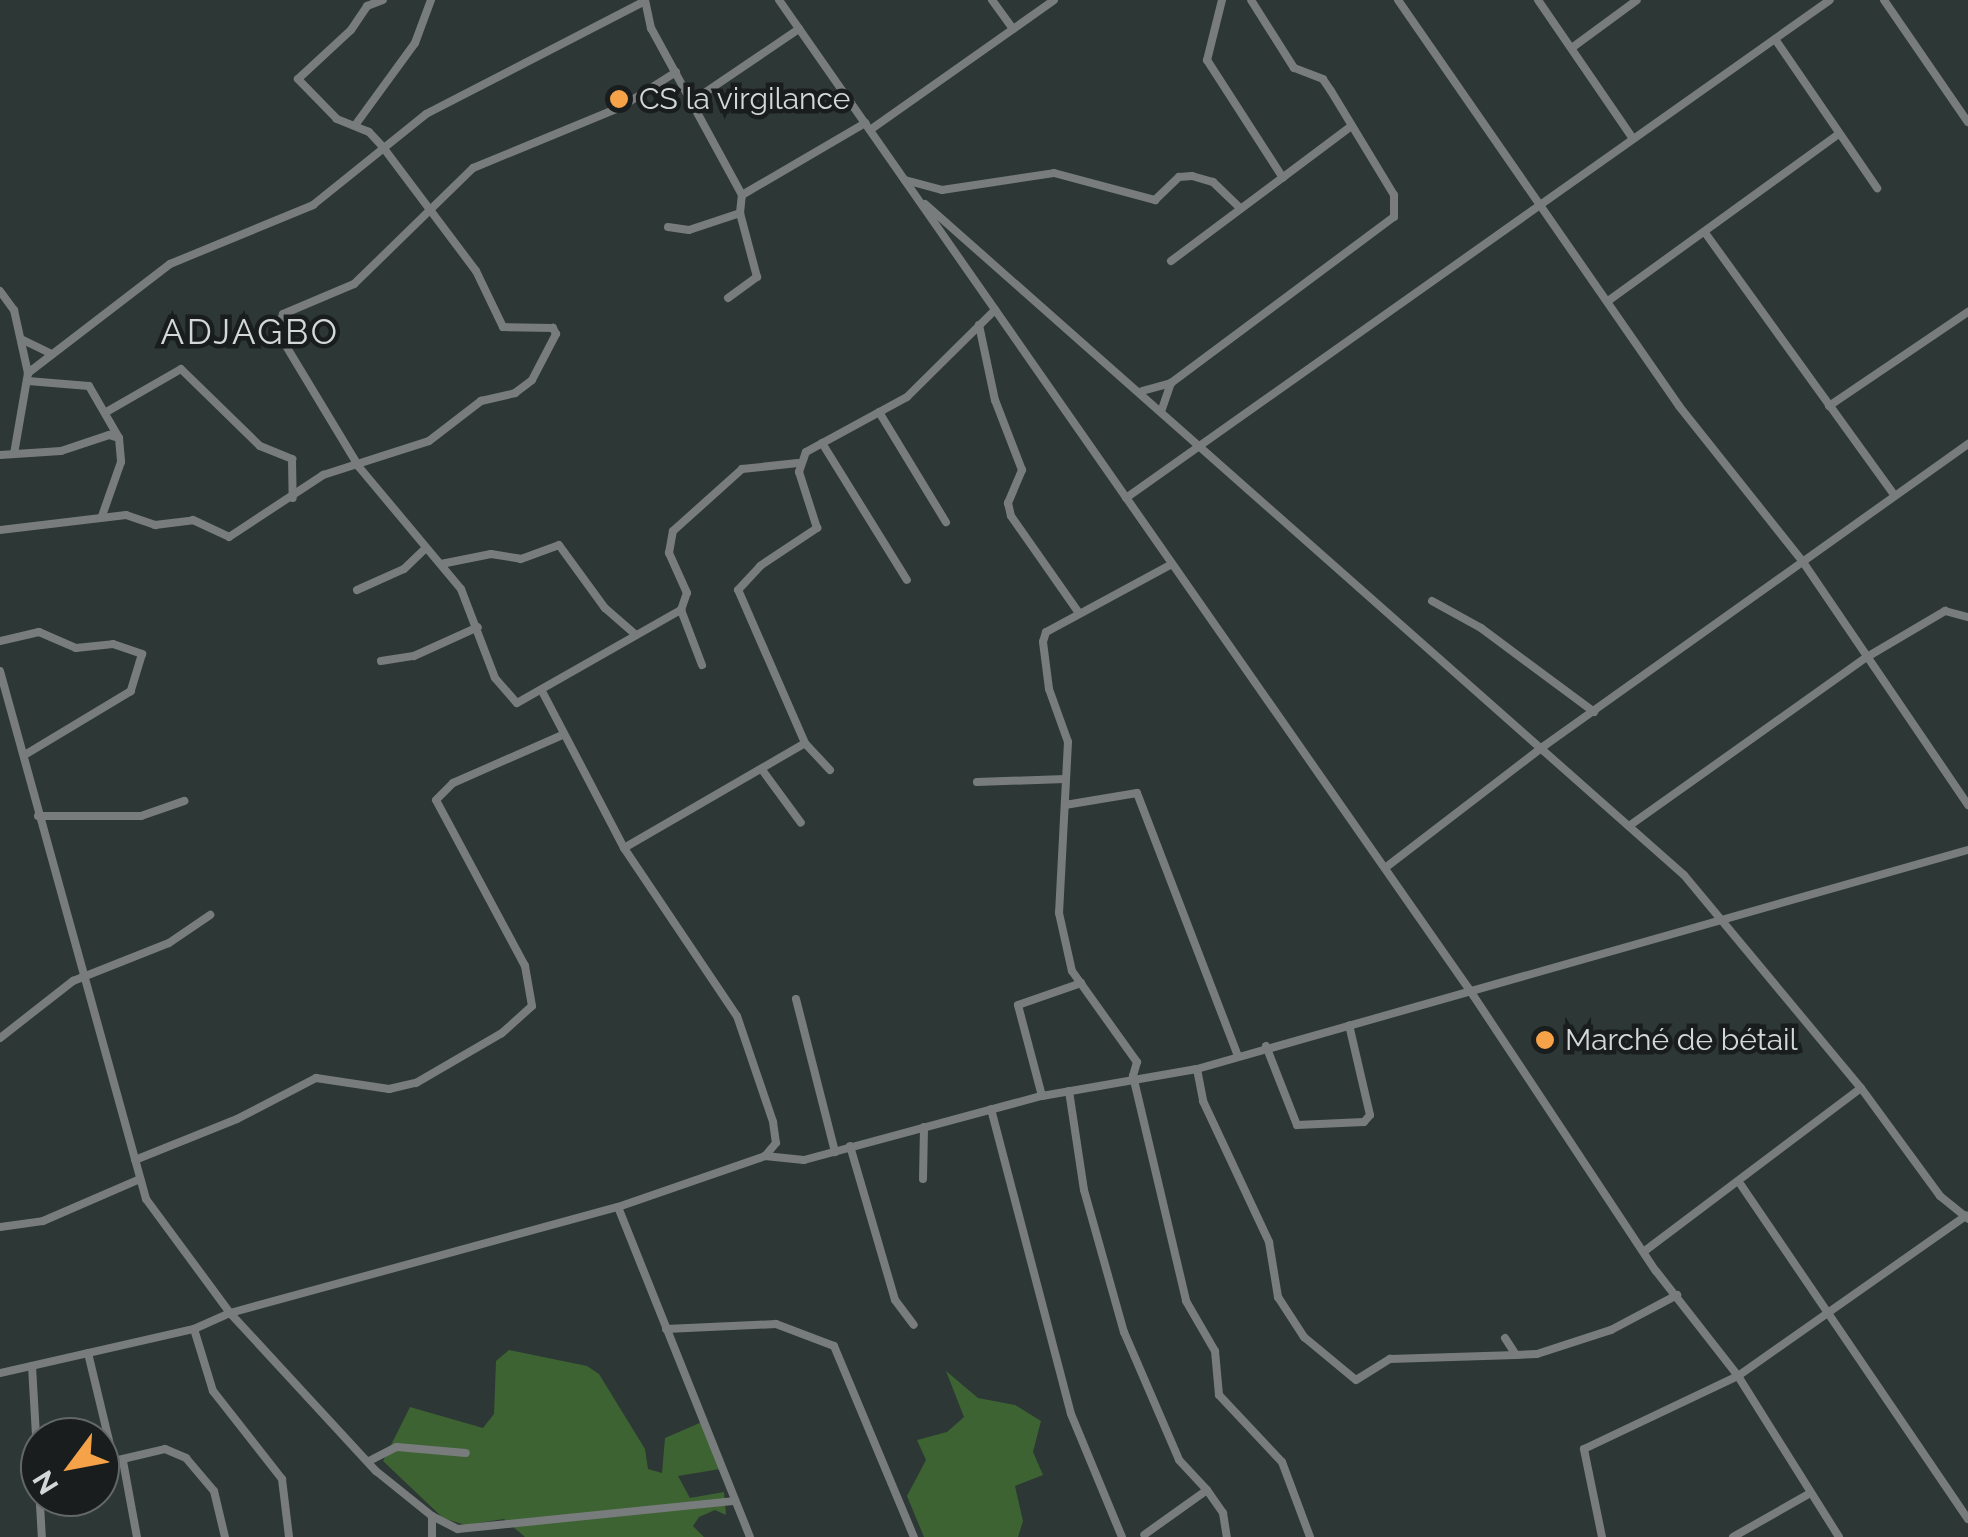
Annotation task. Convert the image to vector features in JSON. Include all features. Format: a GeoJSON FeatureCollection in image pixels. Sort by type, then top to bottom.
{"type":"FeatureCollection","features":[{"type":"Feature","properties":{"kind":"street"},"geometry":{"type":"LineString","coordinates":[[0,530],[102,516],[155,525],[193,520],[228,537],[323,475],[359,467],[430,440],[480,402],[516,393],[532,380],[556,334],[541,326],[503,327],[476,271],[384,147],[356,124],[337,119],[298,79],[352,30],[367,6],[383,0]]}},
{"type":"Feature","properties":{"kind":"street"},"geometry":{"type":"LineString","coordinates":[[356,124],[415,44],[432,0]]}},
{"type":"Feature","properties":{"kind":"street"},"geometry":{"type":"LineString","coordinates":[[992,0],[1013,29]]}},
{"type":"Feature","properties":{"kind":"street"},"geometry":{"type":"LineString","coordinates":[[742,195],[867,126],[1054,0]]}},
{"type":"Feature","properties":{"kind":"street"},"geometry":{"type":"LineString","coordinates":[[1222,0],[1205,54],[1283,178]]}},
{"type":"Feature","properties":{"kind":"street"},"geometry":{"type":"LineString","coordinates":[[1141,391],[1171,383],[1388,227],[1394,195],[1323,80],[1294,68],[1250,0]]}},
{"type":"Feature","properties":{"kind":"street"},"geometry":{"type":"LineString","coordinates":[[1398,0],[1678,406],[1803,562],[1968,806]]}},
{"type":"Feature","properties":{"kind":"street"},"geometry":{"type":"LineString","coordinates":[[1538,0],[1573,46],[1633,140]]}},
{"type":"Feature","properties":{"kind":"street"},"geometry":{"type":"LineString","coordinates":[[1573,46],[1637,0]]}},
{"type":"Feature","properties":{"kind":"street"},"geometry":{"type":"LineString","coordinates":[[1126,498],[1830,0]]}},
{"type":"Feature","properties":{"kind":"street"},"geometry":{"type":"LineString","coordinates":[[1884,0],[1968,122]]}},
{"type":"Feature","properties":{"kind":"street"},"geometry":{"type":"LineString","coordinates":[[28,377],[52,354],[170,264],[299,213],[384,147],[485,80],[644,1],[676,72],[742,195],[740,214],[757,277],[728,298]]}},
{"type":"Feature","properties":{"kind":"street"},"geometry":{"type":"LineString","coordinates":[[783,1],[1677,1295],[1738,1376],[1807,1495],[1839,1537]]}},
{"type":"Feature","properties":{"kind":"street"},"geometry":{"type":"LineString","coordinates":[[694,100],[799,29]]}},
{"type":"Feature","properties":{"kind":"street"},"geometry":{"type":"LineString","coordinates":[[1774,39],[1877,188]]}},
{"type":"Feature","properties":{"kind":"street"},"geometry":{"type":"LineString","coordinates":[[676,72],[620,107],[473,168],[354,284],[276,323],[359,467],[424,550],[441,564],[472,608],[510,701],[543,692],[634,633],[680,610],[687,593],[669,553],[673,531],[742,469],[798,463],[822,443],[906,397],[995,310]]}},
{"type":"Feature","properties":{"kind":"street"},"geometry":{"type":"LineString","coordinates":[[1170,261],[1350,128]]}},
{"type":"Feature","properties":{"kind":"street"},"geometry":{"type":"LineString","coordinates":[[1608,301],[1706,234],[1839,134]]}},
{"type":"Feature","properties":{"kind":"street"},"geometry":{"type":"LineString","coordinates":[[904,180],[942,190],[1054,172],[1082,186],[1155,200],[1179,177],[1192,176],[1213,182],[1240,208]]}},
{"type":"Feature","properties":{"kind":"street"},"geometry":{"type":"LineString","coordinates":[[915,195],[1544,746],[1684,875],[1862,1088],[1940,1196],[1967,1217],[1738,1376],[1584,1449],[1602,1537]]}},
{"type":"Feature","properties":{"kind":"street"},"geometry":{"type":"LineString","coordinates":[[668,227],[689,230],[740,214]]}},
{"type":"Feature","properties":{"kind":"street"},"geometry":{"type":"LineString","coordinates":[[1706,234],[1894,495]]}},
{"type":"Feature","properties":{"kind":"street"},"geometry":{"type":"LineString","coordinates":[[0,291],[23,340],[28,377],[14,454]]}},
{"type":"Feature","properties":{"kind":"street"},"geometry":{"type":"LineString","coordinates":[[1828,406],[1968,312]]}},
{"type":"Feature","properties":{"kind":"street"},"geometry":{"type":"LineString","coordinates":[[978,324],[995,400],[1022,470],[1008,503],[1011,516],[1079,613]]}},
{"type":"Feature","properties":{"kind":"street"},"geometry":{"type":"LineString","coordinates":[[23,340],[52,354]]}},
{"type":"Feature","properties":{"kind":"street"},"geometry":{"type":"LineString","coordinates":[[108,411],[181,369],[260,446],[292,459],[293,498]]}},
{"type":"Feature","properties":{"kind":"street"},"geometry":{"type":"LineString","coordinates":[[28,377],[89,386],[108,411],[119,438],[121,462],[102,516]]}},
{"type":"Feature","properties":{"kind":"street"},"geometry":{"type":"LineString","coordinates":[[1162,409],[1171,383]]}},
{"type":"Feature","properties":{"kind":"street"},"geometry":{"type":"LineString","coordinates":[[879,412],[946,522]]}},
{"type":"Feature","properties":{"kind":"street"},"geometry":{"type":"LineString","coordinates":[[0,455],[119,438]]}},
{"type":"Feature","properties":{"kind":"street"},"geometry":{"type":"LineString","coordinates":[[822,443],[907,580]]}},
{"type":"Feature","properties":{"kind":"street"},"geometry":{"type":"LineString","coordinates":[[1385,868],[1544,746],[1968,444]]}},
{"type":"Feature","properties":{"kind":"street"},"geometry":{"type":"LineString","coordinates":[[798,463],[816,528],[760,566],[738,590],[805,743],[830,770]]}},
{"type":"Feature","properties":{"kind":"street"},"geometry":{"type":"LineString","coordinates":[[441,564],[492,554],[521,560],[559,545],[605,608],[634,633]]}},
{"type":"Feature","properties":{"kind":"street"},"geometry":{"type":"LineString","coordinates":[[357,590],[404,569],[424,550]]}},
{"type":"Feature","properties":{"kind":"street"},"geometry":{"type":"LineString","coordinates":[[1172,564],[1046,632],[1043,642],[1049,689],[1066,730],[1059,914],[1072,971],[1133,1051],[1132,1076],[1186,1302],[1214,1351],[1219,1394],[1282,1462],[1310,1537]]}},
{"type":"Feature","properties":{"kind":"street"},"geometry":{"type":"LineString","coordinates":[[1432,601],[1481,628],[1594,712]]}},
{"type":"Feature","properties":{"kind":"street"},"geometry":{"type":"LineString","coordinates":[[680,610],[702,665]]}},
{"type":"Feature","properties":{"kind":"street"},"geometry":{"type":"LineString","coordinates":[[1630,826],[1867,657],[1945,611],[1968,617]]}},
{"type":"Feature","properties":{"kind":"street"},"geometry":{"type":"LineString","coordinates":[[382,661],[414,656],[478,627]]}},
{"type":"Feature","properties":{"kind":"street"},"geometry":{"type":"LineString","coordinates":[[0,641],[38,632],[76,648],[112,644],[142,654],[131,691],[26,754]]}},
{"type":"Feature","properties":{"kind":"street"},"geometry":{"type":"LineString","coordinates":[[0,671],[26,754],[38,816],[140,1180],[160,1226],[230,1312],[370,1461],[432,1516],[458,1528],[733,1501]]}},
{"type":"Feature","properties":{"kind":"street"},"geometry":{"type":"LineString","coordinates":[[543,692],[560,736],[624,848],[737,1016],[772,1122],[776,1143],[765,1156]]}},
{"type":"Feature","properties":{"kind":"street"},"geometry":{"type":"LineString","coordinates":[[135,1160],[238,1119],[316,1078],[389,1089],[416,1083],[502,1033],[532,1006],[526,966],[436,800],[454,783],[560,736]]}},
{"type":"Feature","properties":{"kind":"street"},"geometry":{"type":"LineString","coordinates":[[624,848],[763,771],[805,743]]}},
{"type":"Feature","properties":{"kind":"street"},"geometry":{"type":"LineString","coordinates":[[763,771],[802,823]]}},
{"type":"Feature","properties":{"kind":"street"},"geometry":{"type":"LineString","coordinates":[[978,782],[1064,778]]}},
{"type":"Feature","properties":{"kind":"street"},"geometry":{"type":"LineString","coordinates":[[1065,805],[1136,793],[1237,1054]]}},
{"type":"Feature","properties":{"kind":"street"},"geometry":{"type":"LineString","coordinates":[[38,816],[141,816],[184,801]]}},
{"type":"Feature","properties":{"kind":"street"},"geometry":{"type":"LineString","coordinates":[[0,1373],[194,1329],[230,1312],[618,1207],[765,1156],[804,1160],[1042,1096],[1132,1076],[1198,1069],[1237,1054],[1718,916],[1968,850]]}},
{"type":"Feature","properties":{"kind":"street"},"geometry":{"type":"LineString","coordinates":[[0,1038],[84,975],[169,943],[210,915]]}},
{"type":"Feature","properties":{"kind":"street"},"geometry":{"type":"LineString","coordinates":[[1042,1096],[1018,1005],[1081,983]]}},
{"type":"Feature","properties":{"kind":"street"},"geometry":{"type":"LineString","coordinates":[[796,1000],[835,1152]]}},
{"type":"Feature","properties":{"kind":"street"},"geometry":{"type":"LineString","coordinates":[[1266,1046],[1297,1125],[1364,1122],[1370,1114],[1350,1024]]}},
{"type":"Feature","properties":{"kind":"street"},"geometry":{"type":"LineString","coordinates":[[1198,1069],[1203,1101],[1269,1242],[1278,1297],[1304,1336],[1356,1380],[1390,1359],[1516,1356],[1595,1336],[1677,1295]]}},
{"type":"Feature","properties":{"kind":"street"},"geometry":{"type":"LineString","coordinates":[[1646,1250],[1742,1185],[1862,1088]]}},
{"type":"Feature","properties":{"kind":"street"},"geometry":{"type":"LineString","coordinates":[[1069,1091],[1084,1190],[1124,1332],[1179,1460],[1223,1513],[1228,1537]]}},
{"type":"Feature","properties":{"kind":"street"},"geometry":{"type":"LineString","coordinates":[[990,1109],[1071,1414],[1122,1537]]}},
{"type":"Feature","properties":{"kind":"street"},"geometry":{"type":"LineString","coordinates":[[923,1179],[924,1127]]}},
{"type":"Feature","properties":{"kind":"street"},"geometry":{"type":"LineString","coordinates":[[850,1146],[895,1300],[914,1325]]}},
{"type":"Feature","properties":{"kind":"street"},"geometry":{"type":"LineString","coordinates":[[0,1228],[43,1221],[140,1180]]}},
{"type":"Feature","properties":{"kind":"street"},"geometry":{"type":"LineString","coordinates":[[1742,1185],[1968,1519]]}},
{"type":"Feature","properties":{"kind":"street"},"geometry":{"type":"LineString","coordinates":[[618,1207],[750,1537]]}},
{"type":"Feature","properties":{"kind":"street"},"geometry":{"type":"LineString","coordinates":[[666,1329],[776,1324],[834,1346],[914,1537]]}},
{"type":"Feature","properties":{"kind":"street"},"geometry":{"type":"LineString","coordinates":[[194,1329],[213,1391],[282,1479],[289,1537]]}},
{"type":"Feature","properties":{"kind":"street"},"geometry":{"type":"LineString","coordinates":[[1505,1338],[1516,1356]]}},
{"type":"Feature","properties":{"kind":"street"},"geometry":{"type":"LineString","coordinates":[[88,1353],[105,1438],[114,1462],[148,1450],[186,1458],[214,1491],[225,1537]]}},
{"type":"Feature","properties":{"kind":"street"},"geometry":{"type":"LineString","coordinates":[[32,1366],[42,1537]]}},
{"type":"Feature","properties":{"kind":"street"},"geometry":{"type":"LineString","coordinates":[[370,1461],[397,1448],[466,1453]]}},
{"type":"Feature","properties":{"kind":"street"},"geometry":{"type":"LineString","coordinates":[[123,1462],[137,1537]]}},
{"type":"Feature","properties":{"kind":"street"},"geometry":{"type":"LineString","coordinates":[[1142,1536],[1207,1490]]}},
{"type":"Feature","properties":{"kind":"street"},"geometry":{"type":"LineString","coordinates":[[1734,1537],[1807,1495]]}},
{"type":"Feature","properties":{"kind":"street"},"geometry":{"type":"LineString","coordinates":[[432,1516],[432,1537]]}},
{"type":"Feature","properties":{"kind":"green space"},"geometry":{"type":"Polygon","coordinates":[[[509,1350],[587,1366],[599,1374],[645,1449],[648,1469],[662,1473],[665,1438],[702,1422],[720,1469],[678,1476],[690,1498],[724,1492],[726,1515],[715,1510],[699,1517],[693,1526],[704,1537],[525,1537],[504,1519],[465,1525],[443,1518],[383,1461],[410,1407],[483,1428],[494,1414],[496,1361],[509,1350]]]}},
{"type":"Feature","properties":{"kind":"green space"},"geometry":{"type":"Polygon","coordinates":[[[946,1371],[978,1398],[1015,1405],[1041,1421],[1033,1452],[1043,1475],[1015,1486],[1023,1521],[1018,1537],[924,1537],[907,1496],[926,1460],[917,1440],[947,1432],[964,1417],[946,1371]]]}},
{"type":"Feature","properties":{"kind":"place","name":"CS la virgilance"},"geometry":{"type":"Point","coordinates":[619,99]}},
{"type":"Feature","properties":{"kind":"place","name":"Marché de bétail"},"geometry":{"type":"Point","coordinates":[1545,1040]}},
{"type":"Feature","properties":{"kind":"district","name":"ADJAGBO"},"geometry":{"type":"Point","coordinates":[250,332]}}]}
